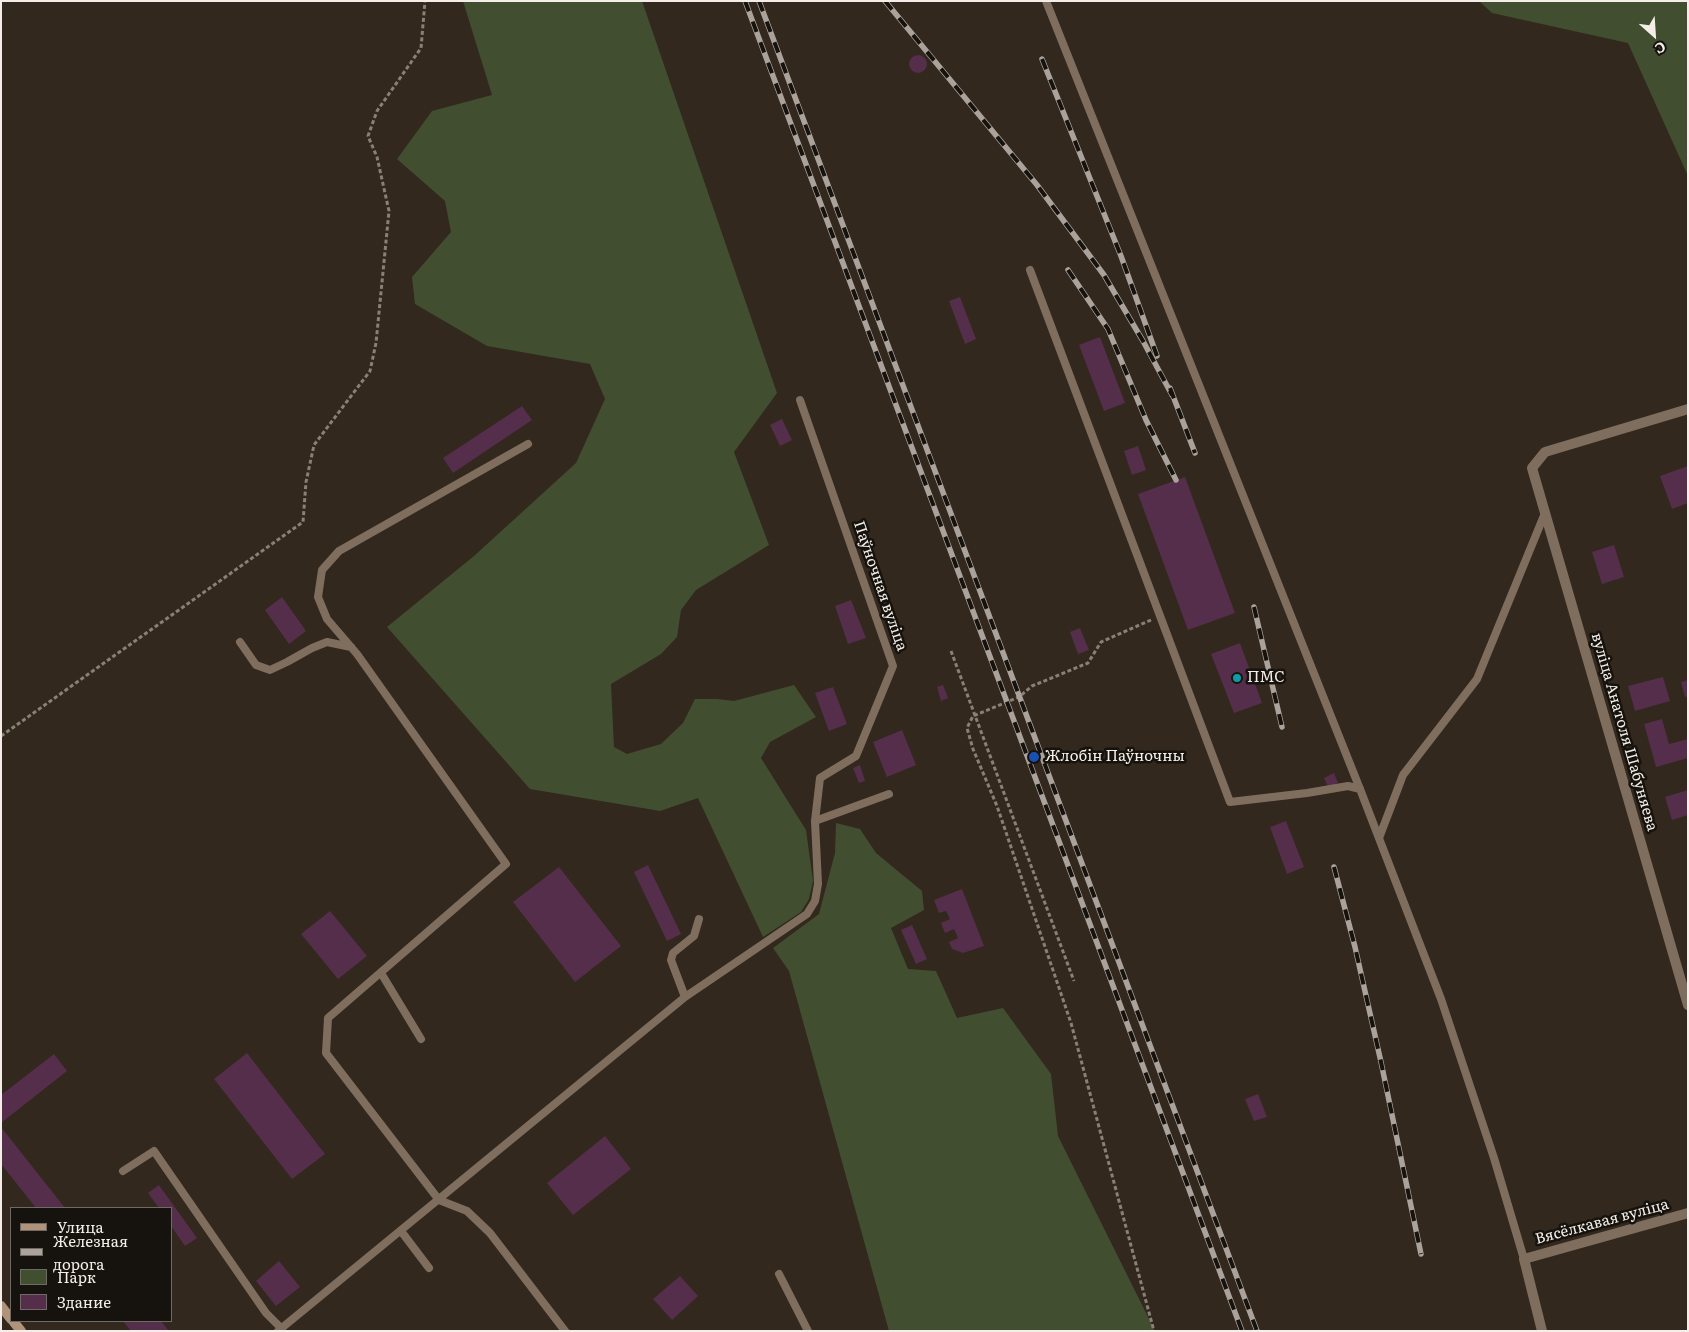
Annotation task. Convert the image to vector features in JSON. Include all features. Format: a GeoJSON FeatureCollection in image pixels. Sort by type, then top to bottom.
{"type":"FeatureCollection","features":[{"type":"Feature","properties":{"kind":"main road"},"geometry":{"type":"LineString","coordinates":[[1,1306],[10,1317]]}},
{"type":"Feature","properties":{"kind":"street","name":"вуліца Анатоля Шабуняева"},"geometry":{"type":"LineString","coordinates":[[1688,409],[1545,452],[1532,468],[1688,1005]]}},
{"type":"Feature","properties":{"kind":"street","name":"Вясёлкавая вуліца"},"geometry":{"type":"LineString","coordinates":[[1524,1259],[1688,1213]]}},
{"type":"Feature","properties":{"kind":"street"},"geometry":{"type":"LineString","coordinates":[[1524,1259],[1542,1331]]}},
{"type":"Feature","properties":{"kind":"lane"},"geometry":{"type":"LineString","coordinates":[[1046,1],[1360,789],[1441,999],[1494,1158],[1524,1259]]}},
{"type":"Feature","properties":{"kind":"lane"},"geometry":{"type":"LineString","coordinates":[[1030,270],[1230,802],[1348,786],[1360,789]]}},
{"type":"Feature","properties":{"kind":"lane","name":"Паўночная вуліца"},"geometry":{"type":"LineString","coordinates":[[800,400],[893,666],[856,756],[820,778],[815,821]]}},
{"type":"Feature","properties":{"kind":"lane"},"geometry":{"type":"LineString","coordinates":[[528,444],[339,551],[322,570],[318,597],[327,618],[352,647],[506,864],[328,1018],[326,1053],[439,1200],[467,1211],[490,1233],[565,1331]]}},
{"type":"Feature","properties":{"kind":"lane"},"geometry":{"type":"LineString","coordinates":[[1379,838],[1403,775],[1477,679],[1545,513]]}},
{"type":"Feature","properties":{"kind":"lane"},"geometry":{"type":"LineString","coordinates":[[240,642],[256,665],[270,670],[327,642],[352,647]]}},
{"type":"Feature","properties":{"kind":"lane"},"geometry":{"type":"LineString","coordinates":[[123,1171],[154,1151],[266,1313],[280,1330],[685,997],[807,914],[815,901],[818,884],[815,821],[888,794]]}},
{"type":"Feature","properties":{"kind":"lane"},"geometry":{"type":"LineString","coordinates":[[685,997],[671,960],[673,953],[694,936],[699,919]]}},
{"type":"Feature","properties":{"kind":"lane"},"geometry":{"type":"LineString","coordinates":[[381,973],[421,1039]]}},
{"type":"Feature","properties":{"kind":"lane"},"geometry":{"type":"LineString","coordinates":[[401,1231],[430,1268]]}},
{"type":"Feature","properties":{"kind":"lane"},"geometry":{"type":"LineString","coordinates":[[779,1274],[808,1331]]}},
{"type":"Feature","properties":{"kind":"path"},"geometry":{"type":"LineString","coordinates":[[1,736],[303,522],[306,482],[314,444],[370,371],[376,343],[389,211],[377,157],[368,136],[377,111],[421,48],[425,1]]}},
{"type":"Feature","properties":{"kind":"path"},"geometry":{"type":"LineString","coordinates":[[1154,1331],[1071,1023],[997,806],[966,728],[975,715],[1019,697],[1032,686],[1088,663],[1101,642],[1160,616]]}},
{"type":"Feature","properties":{"kind":"path"},"geometry":{"type":"LineString","coordinates":[[951,651],[1074,980]]}},
{"type":"Feature","properties":{"kind":"green space"},"geometry":{"type":"Polygon","coordinates":[[[463,1],[642,1],[777,393],[734,452],[769,545],[696,590],[681,610],[677,637],[661,654],[611,684],[614,747],[627,754],[661,744],[683,723],[695,699],[734,701],[794,685],[816,717],[770,742],[761,758],[806,830],[813,881],[809,899],[801,912],[763,937],[698,798],[660,811],[530,789],[387,627],[474,556],[576,463],[605,399],[590,364],[487,346],[415,304],[412,277],[451,232],[445,201],[397,159],[432,111],[492,95],[463,1]]]}},
{"type":"Feature","properties":{"kind":"green space"},"geometry":{"type":"Polygon","coordinates":[[[1479,1],[1688,1],[1688,176],[1628,43],[1492,13],[1479,1]]]}},
{"type":"Feature","properties":{"kind":"green space"},"geometry":{"type":"Polygon","coordinates":[[[836,823],[860,829],[876,853],[922,891],[924,910],[891,928],[908,969],[936,971],[957,1018],[1003,1008],[1051,1074],[1058,1136],[1155,1331],[889,1331],[789,971],[773,948],[819,914],[835,853],[836,823]]]}},
{"type":"Feature","properties":{"kind":"building"},"geometry":{"type":"Polygon","coordinates":[[[918,55],[924,58],[927,64],[924,70],[918,73],[912,70],[909,64],[912,58],[918,55]]]}},
{"type":"Feature","properties":{"kind":"building"},"geometry":{"type":"Polygon","coordinates":[[[960,297],[976,339],[965,344],[949,301],[960,297]]]}},
{"type":"Feature","properties":{"kind":"building"},"geometry":{"type":"Polygon","coordinates":[[[1100,337],[1125,403],[1104,411],[1079,345],[1100,337]]]}},
{"type":"Feature","properties":{"kind":"building"},"geometry":{"type":"Polygon","coordinates":[[[522,406],[532,420],[453,473],[443,458],[522,406]]]}},
{"type":"Feature","properties":{"kind":"building"},"geometry":{"type":"Polygon","coordinates":[[[782,419],[792,440],[780,446],[770,425],[782,419]]]}},
{"type":"Feature","properties":{"kind":"building"},"geometry":{"type":"Polygon","coordinates":[[[1138,446],[1146,470],[1132,475],[1124,451],[1138,446]]]}},
{"type":"Feature","properties":{"kind":"building"},"geometry":{"type":"Polygon","coordinates":[[[1688,466],[1688,503],[1672,509],[1660,476],[1688,466]]]}},
{"type":"Feature","properties":{"kind":"building"},"geometry":{"type":"Polygon","coordinates":[[[1185,477],[1235,613],[1188,630],[1138,494],[1185,477]]]}},
{"type":"Feature","properties":{"kind":"building"},"geometry":{"type":"Polygon","coordinates":[[[1614,545],[1624,577],[1602,584],[1592,552],[1614,545]]]}},
{"type":"Feature","properties":{"kind":"building"},"geometry":{"type":"Polygon","coordinates":[[[282,597],[306,631],[289,644],[265,610],[282,597]]]}},
{"type":"Feature","properties":{"kind":"building"},"geometry":{"type":"Polygon","coordinates":[[[851,600],[866,638],[848,644],[835,606],[851,600]]]}},
{"type":"Feature","properties":{"kind":"building"},"geometry":{"type":"Polygon","coordinates":[[[1080,628],[1089,650],[1078,654],[1070,632],[1080,628]]]}},
{"type":"Feature","properties":{"kind":"building","name":"ПМС"},"geometry":{"type":"Polygon","coordinates":[[[1240,643],[1262,703],[1234,713],[1211,654],[1240,643]]]}},
{"type":"Feature","properties":{"kind":"building"},"geometry":{"type":"Polygon","coordinates":[[[1663,677],[1670,701],[1635,711],[1628,686],[1663,677]]]}},
{"type":"Feature","properties":{"kind":"building"},"geometry":{"type":"Polygon","coordinates":[[[1688,680],[1688,696],[1685,697],[1681,682],[1688,680]]]}},
{"type":"Feature","properties":{"kind":"building"},"geometry":{"type":"Polygon","coordinates":[[[943,685],[948,698],[941,701],[937,687],[943,685]]]}},
{"type":"Feature","properties":{"kind":"building"},"geometry":{"type":"Polygon","coordinates":[[[833,687],[847,724],[829,731],[815,693],[833,687]]]}},
{"type":"Feature","properties":{"kind":"building"},"geometry":{"type":"Polygon","coordinates":[[[1662,719],[1669,744],[1688,739],[1688,758],[1656,767],[1644,724],[1662,719]]]}},
{"type":"Feature","properties":{"kind":"building"},"geometry":{"type":"Polygon","coordinates":[[[902,730],[916,765],[887,777],[873,742],[902,730]]]}},
{"type":"Feature","properties":{"kind":"building"},"geometry":{"type":"Polygon","coordinates":[[[860,765],[865,781],[859,783],[853,768],[860,765]]]}},
{"type":"Feature","properties":{"kind":"building"},"geometry":{"type":"Polygon","coordinates":[[[1334,773],[1338,783],[1328,787],[1324,778],[1334,773]]]}},
{"type":"Feature","properties":{"kind":"building"},"geometry":{"type":"Polygon","coordinates":[[[1688,790],[1688,815],[1672,820],[1665,797],[1688,790]]]}},
{"type":"Feature","properties":{"kind":"building"},"geometry":{"type":"Polygon","coordinates":[[[1286,821],[1304,867],[1287,874],[1270,827],[1286,821]]]}},
{"type":"Feature","properties":{"kind":"building"},"geometry":{"type":"Polygon","coordinates":[[[648,865],[681,934],[667,941],[634,872],[648,865]]]}},
{"type":"Feature","properties":{"kind":"building"},"geometry":{"type":"Polygon","coordinates":[[[559,867],[621,946],[575,982],[513,902],[559,867]]]}},
{"type":"Feature","properties":{"kind":"building"},"geometry":{"type":"Polygon","coordinates":[[[962,889],[984,946],[963,953],[952,949],[949,942],[958,938],[954,929],[945,933],[941,923],[950,919],[946,911],[939,913],[934,900],[962,889]]]}},
{"type":"Feature","properties":{"kind":"building"},"geometry":{"type":"Polygon","coordinates":[[[330,911],[367,956],[338,979],[301,934],[330,911]]]}},
{"type":"Feature","properties":{"kind":"building"},"geometry":{"type":"Polygon","coordinates":[[[912,925],[927,959],[916,964],[901,930],[912,925]]]}},
{"type":"Feature","properties":{"kind":"building"},"geometry":{"type":"Polygon","coordinates":[[[247,1053],[325,1154],[292,1179],[214,1079],[247,1053]]]}},
{"type":"Feature","properties":{"kind":"building"},"geometry":{"type":"Polygon","coordinates":[[[54,1054],[67,1071],[1,1123],[1,1095],[54,1054]]]}},
{"type":"Feature","properties":{"kind":"building"},"geometry":{"type":"Polygon","coordinates":[[[1258,1094],[1267,1117],[1254,1121],[1245,1099],[1258,1094]]]}},
{"type":"Feature","properties":{"kind":"building"},"geometry":{"type":"Polygon","coordinates":[[[1,1127],[64,1207],[35,1207],[1,1164],[1,1127]]]}},
{"type":"Feature","properties":{"kind":"building"},"geometry":{"type":"Polygon","coordinates":[[[605,1136],[631,1169],[573,1215],[547,1183],[605,1136]]]}},
{"type":"Feature","properties":{"kind":"building"},"geometry":{"type":"Polygon","coordinates":[[[159,1185],[197,1238],[185,1246],[172,1227],[172,1207],[158,1207],[148,1193],[159,1185]]]}},
{"type":"Feature","properties":{"kind":"building"},"geometry":{"type":"Polygon","coordinates":[[[279,1261],[300,1287],[276,1306],[256,1281],[279,1261]]]}},
{"type":"Feature","properties":{"kind":"building"},"geometry":{"type":"Polygon","coordinates":[[[680,1276],[698,1296],[672,1320],[653,1299],[680,1276]]]}},
{"type":"Feature","properties":{"kind":"building"},"geometry":{"type":"Polygon","coordinates":[[[124,1322],[162,1322],[169,1331],[131,1331],[124,1322]]]}},
{"type":"Feature","properties":{"kind":"railway"},"geometry":{"type":"LineString","coordinates":[[745,1],[1242,1331]]}},
{"type":"Feature","properties":{"kind":"railway"},"geometry":{"type":"LineString","coordinates":[[759,1],[1257,1331]]}},
{"type":"Feature","properties":{"kind":"railway"},"geometry":{"type":"LineString","coordinates":[[885,1],[1037,185],[1104,275],[1172,395]]}},
{"type":"Feature","properties":{"kind":"railway"},"geometry":{"type":"LineString","coordinates":[[1042,59],[1121,256],[1157,356]]}},
{"type":"Feature","properties":{"kind":"railway"},"geometry":{"type":"LineString","coordinates":[[1068,270],[1108,329],[1146,420],[1176,480]]}},
{"type":"Feature","properties":{"kind":"railway"},"geometry":{"type":"LineString","coordinates":[[1170,388],[1195,453]]}},
{"type":"Feature","properties":{"kind":"railway"},"geometry":{"type":"LineString","coordinates":[[1254,607],[1282,727]]}},
{"type":"Feature","properties":{"kind":"railway"},"geometry":{"type":"LineString","coordinates":[[1334,867],[1355,947],[1381,1062],[1421,1254]]}},
{"type":"Feature","properties":{"kind":"place","name":"ПМС"},"geometry":{"type":"Point","coordinates":[1237,678]}},
{"type":"Feature","properties":{"kind":"place","name":"Жлобін Паўночны"},"geometry":{"type":"Point","coordinates":[1034,757]}}]}
